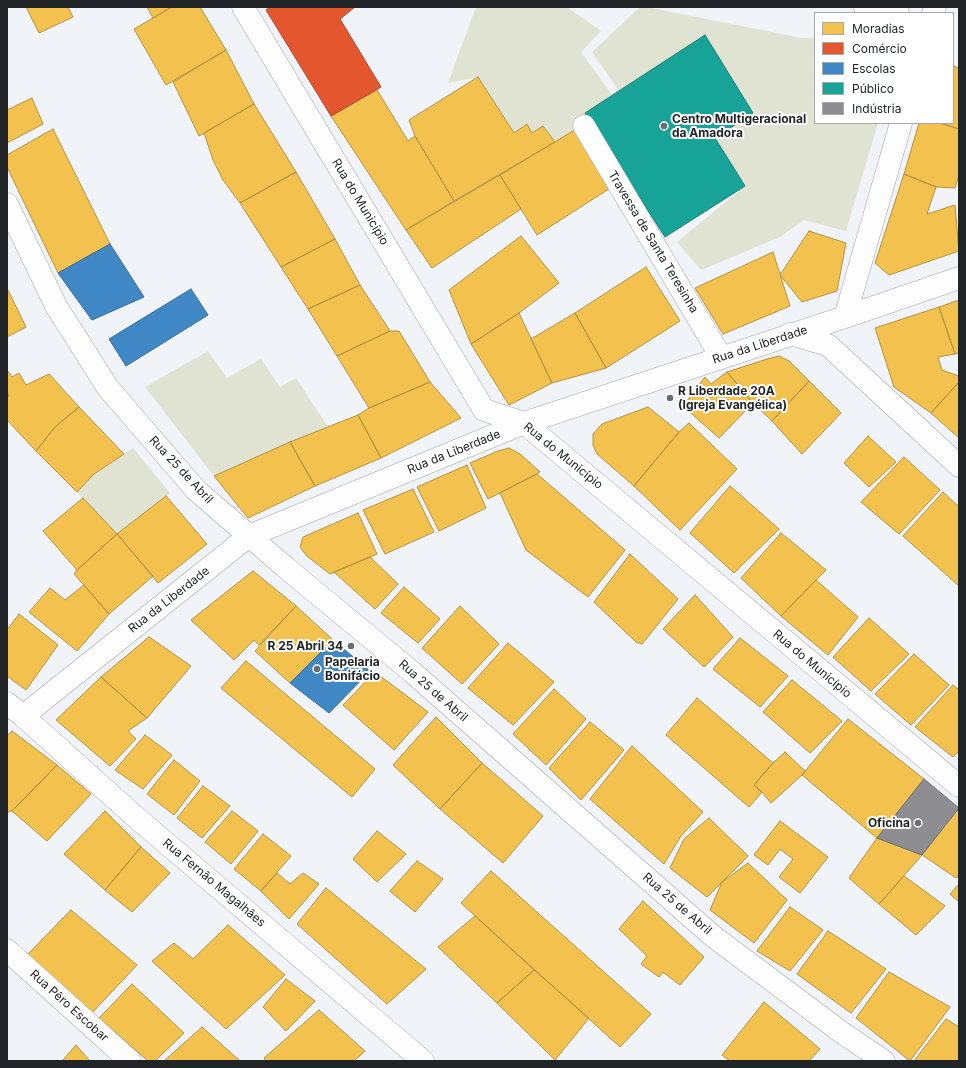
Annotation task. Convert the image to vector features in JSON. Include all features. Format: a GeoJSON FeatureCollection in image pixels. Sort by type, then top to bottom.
{"type":"FeatureCollection","features":[{"type":"Feature","properties":{"kind":"street","name":"Rua do Município"},"geometry":{"type":"LineString","coordinates":[[243,7],[484,410],[524,423],[959,786]]}},
{"type":"Feature","properties":{"kind":"street"},"geometry":{"type":"LineString","coordinates":[[865,7],[892,12]]}},
{"type":"Feature","properties":{"kind":"street"},"geometry":{"type":"LineString","coordinates":[[845,317],[901,124]]}},
{"type":"Feature","properties":{"kind":"street","name":"Travessa de Santa Teresinha"},"geometry":{"type":"LineString","coordinates":[[584,126],[721,357]]}},
{"type":"Feature","properties":{"kind":"street","name":"Rua 25 de Abril"},"geometry":{"type":"LineString","coordinates":[[7,204],[56,306],[108,388],[196,490],[412,672],[714,937],[841,1032],[884,1061]]}},
{"type":"Feature","properties":{"kind":"street","name":"Rua da Liberdade"},"geometry":{"type":"LineString","coordinates":[[15,710],[249,536],[524,423],[959,278]]}},
{"type":"Feature","properties":{"kind":"street"},"geometry":{"type":"LineString","coordinates":[[790,334],[828,345],[959,466]]}},
{"type":"Feature","properties":{"kind":"street","name":"Rua Fernão Magalhães"},"geometry":{"type":"LineString","coordinates":[[15,710],[139,820],[423,1061]]}},
{"type":"Feature","properties":{"kind":"street","name":"Rua Pêro Escobar"},"geometry":{"type":"LineString","coordinates":[[7,950],[130,1061]]}},
{"type":"Feature","properties":{"kind":"green space"},"geometry":{"type":"Polygon","coordinates":[[[476,7],[567,7],[601,31],[581,52],[612,95],[585,113],[578,128],[555,142],[543,126],[532,133],[527,124],[514,133],[478,77],[448,83],[476,7]]]}},
{"type":"Feature","properties":{"kind":"green space"},"geometry":{"type":"Polygon","coordinates":[[[640,7],[802,38],[814,38],[814,124],[878,124],[846,231],[804,220],[780,237],[701,270],[677,242],[745,186],[715,138],[753,113],[705,35],[619,91],[592,52],[640,7]]]}},
{"type":"Feature","properties":{"kind":"green space"},"geometry":{"type":"Polygon","coordinates":[[[208,351],[227,378],[261,359],[280,387],[296,378],[328,427],[214,476],[145,387],[208,351]]]}},
{"type":"Feature","properties":{"kind":"green space"},"geometry":{"type":"Polygon","coordinates":[[[133,448],[170,493],[117,534],[77,492],[94,474],[133,448]]]}},
{"type":"Feature","properties":{"kind":"building: Moradias"},"geometry":{"type":"Polygon","coordinates":[[[26,7],[68,7],[73,17],[39,33],[26,7]]]}},
{"type":"Feature","properties":{"kind":"building: Moradias"},"geometry":{"type":"Polygon","coordinates":[[[147,7],[172,7],[153,18],[147,7]]]}},
{"type":"Feature","properties":{"kind":"building: Moradias"},"geometry":{"type":"Polygon","coordinates":[[[172,7],[200,7],[226,50],[166,85],[134,29],[172,7]]]}},
{"type":"Feature","properties":{"kind":"building: Moradias"},"geometry":{"type":"Polygon","coordinates":[[[226,50],[254,104],[199,136],[173,82],[226,50]]]}},
{"type":"Feature","properties":{"kind":"building: Moradias"},"geometry":{"type":"Polygon","coordinates":[[[954,66],[959,68],[959,129],[943,124],[954,124],[954,66]]]}},
{"type":"Feature","properties":{"kind":"building: Moradias"},"geometry":{"type":"Polygon","coordinates":[[[478,77],[514,133],[527,124],[532,133],[543,126],[555,142],[454,201],[415,136],[409,120],[478,77]]]}},
{"type":"Feature","properties":{"kind":"building: Moradias"},"geometry":{"type":"Polygon","coordinates":[[[377,90],[408,141],[415,136],[454,201],[406,230],[331,116],[377,90]]]}},
{"type":"Feature","properties":{"kind":"building: Moradias"},"geometry":{"type":"Polygon","coordinates":[[[32,98],[43,124],[7,143],[7,110],[32,98]]]}},
{"type":"Feature","properties":{"kind":"building: Moradias"},"geometry":{"type":"Polygon","coordinates":[[[254,104],[296,172],[240,203],[223,180],[213,160],[204,133],[254,104]]]}},
{"type":"Feature","properties":{"kind":"building: Moradias"},"geometry":{"type":"Polygon","coordinates":[[[919,124],[943,124],[959,129],[959,175],[955,188],[936,187],[904,174],[919,124]]]}},
{"type":"Feature","properties":{"kind":"building: Moradias"},"geometry":{"type":"Polygon","coordinates":[[[578,128],[615,185],[537,235],[500,175],[578,128]]]}},
{"type":"Feature","properties":{"kind":"building: Moradias"},"geometry":{"type":"Polygon","coordinates":[[[53,129],[110,244],[58,273],[7,167],[7,155],[53,129]]]}},
{"type":"Feature","properties":{"kind":"building: Moradias"},"geometry":{"type":"Polygon","coordinates":[[[296,172],[335,239],[281,267],[240,203],[296,172]]]}},
{"type":"Feature","properties":{"kind":"building: Moradias"},"geometry":{"type":"Polygon","coordinates":[[[904,174],[936,187],[927,214],[955,205],[959,251],[889,275],[875,263],[904,174]]]}},
{"type":"Feature","properties":{"kind":"building: Moradias"},"geometry":{"type":"Polygon","coordinates":[[[500,175],[521,209],[432,268],[406,230],[500,175]]]}},
{"type":"Feature","properties":{"kind":"building: Moradias"},"geometry":{"type":"Polygon","coordinates":[[[809,231],[846,243],[837,291],[802,302],[780,275],[809,231]]]}},
{"type":"Feature","properties":{"kind":"building: Moradias"},"geometry":{"type":"Polygon","coordinates":[[[521,236],[559,283],[519,313],[471,344],[449,290],[521,236]]]}},
{"type":"Feature","properties":{"kind":"building: Moradias"},"geometry":{"type":"Polygon","coordinates":[[[335,239],[360,285],[308,309],[281,267],[335,239]]]}},
{"type":"Feature","properties":{"kind":"building: Moradias"},"geometry":{"type":"Polygon","coordinates":[[[773,252],[790,306],[723,334],[695,288],[773,252]]]}},
{"type":"Feature","properties":{"kind":"building: Moradias"},"geometry":{"type":"Polygon","coordinates":[[[646,267],[680,321],[606,368],[575,313],[646,267]]]}},
{"type":"Feature","properties":{"kind":"building: Moradias"},"geometry":{"type":"Polygon","coordinates":[[[360,285],[390,331],[337,356],[308,309],[360,285]]]}},
{"type":"Feature","properties":{"kind":"building: Moradias"},"geometry":{"type":"Polygon","coordinates":[[[7,288],[26,327],[7,337],[7,288]]]}},
{"type":"Feature","properties":{"kind":"building: Moradias"},"geometry":{"type":"Polygon","coordinates":[[[959,300],[959,353],[955,354],[939,307],[959,300]]]}},
{"type":"Feature","properties":{"kind":"building: Moradias"},"geometry":{"type":"Polygon","coordinates":[[[939,307],[955,354],[938,357],[942,370],[959,376],[959,382],[931,413],[894,387],[875,328],[939,307]]]}},
{"type":"Feature","properties":{"kind":"building: Moradias"},"geometry":{"type":"Polygon","coordinates":[[[519,313],[552,383],[509,405],[471,344],[519,313]]]}},
{"type":"Feature","properties":{"kind":"building: Moradias"},"geometry":{"type":"Polygon","coordinates":[[[575,313],[606,368],[552,383],[531,339],[575,313]]]}},
{"type":"Feature","properties":{"kind":"building: Moradias"},"geometry":{"type":"Polygon","coordinates":[[[390,331],[399,331],[430,382],[369,408],[337,356],[390,331]]]}},
{"type":"Feature","properties":{"kind":"building: Moradias"},"geometry":{"type":"Polygon","coordinates":[[[779,356],[789,361],[809,381],[772,421],[753,403],[727,372],[779,356]]]}},
{"type":"Feature","properties":{"kind":"building: Moradias"},"geometry":{"type":"Polygon","coordinates":[[[7,370],[12,377],[19,373],[26,385],[49,374],[79,407],[55,427],[36,451],[7,420],[7,398],[9,396],[7,392],[7,370]]]}},
{"type":"Feature","properties":{"kind":"building: Moradias"},"geometry":{"type":"Polygon","coordinates":[[[727,372],[753,403],[719,438],[683,406],[705,377],[711,384],[727,372]]]}},
{"type":"Feature","properties":{"kind":"building: Moradias"},"geometry":{"type":"Polygon","coordinates":[[[809,381],[841,413],[802,454],[772,421],[809,381]]]}},
{"type":"Feature","properties":{"kind":"building: Moradias"},"geometry":{"type":"Polygon","coordinates":[[[430,382],[461,418],[381,458],[358,415],[369,408],[430,382]]]}},
{"type":"Feature","properties":{"kind":"building: Moradias"},"geometry":{"type":"Polygon","coordinates":[[[959,382],[959,438],[931,413],[959,382]]]}},
{"type":"Feature","properties":{"kind":"building: Moradias"},"geometry":{"type":"Polygon","coordinates":[[[79,407],[124,454],[94,474],[77,492],[36,451],[55,427],[79,407]]]}},
{"type":"Feature","properties":{"kind":"building: Moradias"},"geometry":{"type":"Polygon","coordinates":[[[648,407],[679,432],[634,486],[597,454],[593,445],[593,434],[602,424],[648,407]]]}},
{"type":"Feature","properties":{"kind":"building: Moradias"},"geometry":{"type":"Polygon","coordinates":[[[358,415],[381,458],[315,486],[290,442],[358,415]]]}},
{"type":"Feature","properties":{"kind":"building: Moradias"},"geometry":{"type":"Polygon","coordinates":[[[689,423],[737,469],[680,530],[634,486],[679,432],[689,423]]]}},
{"type":"Feature","properties":{"kind":"building: Moradias"},"geometry":{"type":"Polygon","coordinates":[[[868,436],[896,462],[869,487],[844,463],[868,436]]]}},
{"type":"Feature","properties":{"kind":"building: Moradias"},"geometry":{"type":"Polygon","coordinates":[[[290,442],[315,486],[248,518],[214,476],[290,442]]]}},
{"type":"Feature","properties":{"kind":"building: Moradias"},"geometry":{"type":"Polygon","coordinates":[[[509,448],[520,454],[540,472],[488,499],[470,463],[509,448]]]}},
{"type":"Feature","properties":{"kind":"building: Moradias"},"geometry":{"type":"Polygon","coordinates":[[[904,457],[940,490],[899,534],[861,502],[904,457]]]}},
{"type":"Feature","properties":{"kind":"building: Moradias"},"geometry":{"type":"Polygon","coordinates":[[[467,465],[486,508],[439,531],[417,487],[467,465]]]}},
{"type":"Feature","properties":{"kind":"building: Moradias"},"geometry":{"type":"Polygon","coordinates":[[[537,474],[625,550],[588,597],[526,550],[500,493],[537,474]]]}},
{"type":"Feature","properties":{"kind":"building: Moradias"},"geometry":{"type":"Polygon","coordinates":[[[730,486],[779,529],[734,573],[690,533],[730,486]]]}},
{"type":"Feature","properties":{"kind":"building: Moradias"},"geometry":{"type":"Polygon","coordinates":[[[413,489],[434,532],[385,554],[363,510],[413,489]]]}},
{"type":"Feature","properties":{"kind":"building: Moradias"},"geometry":{"type":"Polygon","coordinates":[[[943,492],[959,507],[959,586],[903,536],[943,492]]]}},
{"type":"Feature","properties":{"kind":"building: Moradias"},"geometry":{"type":"Polygon","coordinates":[[[166,496],[207,544],[158,583],[117,534],[166,496]]]}},
{"type":"Feature","properties":{"kind":"building: Moradias"},"geometry":{"type":"Polygon","coordinates":[[[83,498],[117,534],[77,570],[43,531],[83,498]]]}},
{"type":"Feature","properties":{"kind":"building: Moradias"},"geometry":{"type":"Polygon","coordinates":[[[358,513],[377,554],[330,574],[307,556],[300,547],[303,537],[358,513]]]}},
{"type":"Feature","properties":{"kind":"building: Moradias"},"geometry":{"type":"Polygon","coordinates":[[[781,533],[826,570],[781,616],[741,578],[781,533]]]}},
{"type":"Feature","properties":{"kind":"building: Moradias"},"geometry":{"type":"Polygon","coordinates":[[[117,534],[153,576],[109,614],[74,574],[117,534]]]}},
{"type":"Feature","properties":{"kind":"building: Moradias"},"geometry":{"type":"Polygon","coordinates":[[[630,554],[678,599],[642,644],[636,642],[594,602],[630,554]]]}},
{"type":"Feature","properties":{"kind":"building: Moradias"},"geometry":{"type":"Polygon","coordinates":[[[370,557],[398,584],[375,609],[334,572],[370,557]]]}},
{"type":"Feature","properties":{"kind":"building: Moradias"},"geometry":{"type":"Polygon","coordinates":[[[253,571],[296,606],[259,645],[254,640],[234,660],[191,620],[253,571]]]}},
{"type":"Feature","properties":{"kind":"building: Moradias"},"geometry":{"type":"Polygon","coordinates":[[[816,580],[858,617],[828,655],[781,616],[816,580]]]}},
{"type":"Feature","properties":{"kind":"building: Moradias"},"geometry":{"type":"Polygon","coordinates":[[[84,585],[109,614],[77,651],[29,612],[50,588],[65,600],[84,585]]]}},
{"type":"Feature","properties":{"kind":"building: Moradias"},"geometry":{"type":"Polygon","coordinates":[[[404,587],[440,619],[418,643],[381,613],[404,587]]]}},
{"type":"Feature","properties":{"kind":"building: Moradias"},"geometry":{"type":"Polygon","coordinates":[[[695,595],[733,637],[704,667],[663,629],[695,595]]]}},
{"type":"Feature","properties":{"kind":"building: Moradias"},"geometry":{"type":"Polygon","coordinates":[[[296,606],[333,640],[290,683],[255,651],[296,606]]]}},
{"type":"Feature","properties":{"kind":"building: Moradias"},"geometry":{"type":"Polygon","coordinates":[[[460,606],[499,644],[462,684],[422,648],[460,606]]]}},
{"type":"Feature","properties":{"kind":"building: Moradias"},"geometry":{"type":"Polygon","coordinates":[[[19,614],[58,645],[26,690],[7,676],[7,630],[19,614]]]}},
{"type":"Feature","properties":{"kind":"building: Moradias"},"geometry":{"type":"Polygon","coordinates":[[[869,618],[909,654],[871,691],[833,657],[869,618]]]}},
{"type":"Feature","properties":{"kind":"building: Moradias"},"geometry":{"type":"Polygon","coordinates":[[[149,637],[191,666],[147,718],[101,677],[149,637]]]}},
{"type":"Feature","properties":{"kind":"building: Moradias"},"geometry":{"type":"Polygon","coordinates":[[[740,638],[788,676],[760,707],[713,669],[740,638]]]}},
{"type":"Feature","properties":{"kind":"building: Moradias"},"geometry":{"type":"Polygon","coordinates":[[[508,643],[554,682],[513,725],[468,688],[508,643]]]}},
{"type":"Feature","properties":{"kind":"building: Moradias"},"geometry":{"type":"Polygon","coordinates":[[[914,654],[949,685],[911,725],[875,694],[914,654]]]}},
{"type":"Feature","properties":{"kind":"building: Moradias"},"geometry":{"type":"Polygon","coordinates":[[[246,661],[375,769],[352,797],[221,688],[246,661]]]}},
{"type":"Feature","properties":{"kind":"building: Moradias"},"geometry":{"type":"Polygon","coordinates":[[[375,672],[428,712],[394,750],[343,705],[375,672]]]}},
{"type":"Feature","properties":{"kind":"building: Moradias"},"geometry":{"type":"Polygon","coordinates":[[[101,677],[147,718],[128,731],[136,739],[110,766],[56,720],[101,677]]]}},
{"type":"Feature","properties":{"kind":"building: Moradias"},"geometry":{"type":"Polygon","coordinates":[[[792,680],[842,721],[810,753],[763,712],[792,680]]]}},
{"type":"Feature","properties":{"kind":"building: Moradias"},"geometry":{"type":"Polygon","coordinates":[[[953,685],[959,690],[959,751],[953,757],[915,727],[953,685]]]}},
{"type":"Feature","properties":{"kind":"building: Moradias"},"geometry":{"type":"Polygon","coordinates":[[[554,689],[586,719],[546,765],[513,734],[554,689]]]}},
{"type":"Feature","properties":{"kind":"building: Moradias"},"geometry":{"type":"Polygon","coordinates":[[[697,698],[773,763],[754,785],[762,792],[749,807],[666,735],[697,698]]]}},
{"type":"Feature","properties":{"kind":"building: Moradias"},"geometry":{"type":"Polygon","coordinates":[[[436,717],[482,763],[440,809],[393,765],[436,717]]]}},
{"type":"Feature","properties":{"kind":"building: Moradias"},"geometry":{"type":"Polygon","coordinates":[[[848,719],[924,779],[877,838],[802,775],[848,719]]]}},
{"type":"Feature","properties":{"kind":"building: Moradias"},"geometry":{"type":"Polygon","coordinates":[[[590,722],[624,750],[581,800],[549,768],[590,722]]]}},
{"type":"Feature","properties":{"kind":"building: Moradias"},"geometry":{"type":"Polygon","coordinates":[[[12,731],[57,765],[12,811],[7,812],[7,736],[12,731]]]}},
{"type":"Feature","properties":{"kind":"building: Moradias"},"geometry":{"type":"Polygon","coordinates":[[[145,735],[172,755],[143,789],[115,770],[145,735]]]}},
{"type":"Feature","properties":{"kind":"building: Moradias"},"geometry":{"type":"Polygon","coordinates":[[[632,746],[703,812],[681,836],[664,864],[590,799],[632,746]]]}},
{"type":"Feature","properties":{"kind":"building: Moradias"},"geometry":{"type":"Polygon","coordinates":[[[785,752],[805,771],[771,803],[754,785],[773,763],[785,752]]]}},
{"type":"Feature","properties":{"kind":"building: Moradias"},"geometry":{"type":"Polygon","coordinates":[[[174,760],[200,781],[174,815],[147,794],[174,760]]]}},
{"type":"Feature","properties":{"kind":"building: Moradias"},"geometry":{"type":"Polygon","coordinates":[[[482,763],[543,816],[503,863],[440,809],[482,763]]]}},
{"type":"Feature","properties":{"kind":"building: Moradias"},"geometry":{"type":"Polygon","coordinates":[[[57,765],[91,794],[47,841],[12,811],[57,765]]]}},
{"type":"Feature","properties":{"kind":"building: Moradias"},"geometry":{"type":"Polygon","coordinates":[[[203,786],[230,806],[202,838],[177,818],[203,786]]]}},
{"type":"Feature","properties":{"kind":"building: Moradias"},"geometry":{"type":"Polygon","coordinates":[[[959,808],[959,874],[956,878],[918,852],[959,808]]]}},
{"type":"Feature","properties":{"kind":"building: Moradias"},"geometry":{"type":"Polygon","coordinates":[[[105,811],[141,847],[105,890],[64,854],[105,811]]]}},
{"type":"Feature","properties":{"kind":"building: Moradias"},"geometry":{"type":"Polygon","coordinates":[[[232,811],[258,831],[231,864],[205,842],[232,811]]]}},
{"type":"Feature","properties":{"kind":"building: Moradias"},"geometry":{"type":"Polygon","coordinates":[[[709,818],[748,856],[707,897],[670,868],[684,839],[709,818]]]}},
{"type":"Feature","properties":{"kind":"building: Moradias"},"geometry":{"type":"Polygon","coordinates":[[[780,821],[828,857],[800,893],[779,877],[793,859],[780,849],[768,865],[754,855],[780,821]]]}},
{"type":"Feature","properties":{"kind":"building: Moradias"},"geometry":{"type":"Polygon","coordinates":[[[377,831],[406,854],[377,882],[353,859],[377,831]]]}},
{"type":"Feature","properties":{"kind":"building: Moradias"},"geometry":{"type":"Polygon","coordinates":[[[263,834],[291,856],[261,891],[234,869],[263,834]]]}},
{"type":"Feature","properties":{"kind":"building: Moradias"},"geometry":{"type":"Polygon","coordinates":[[[877,838],[922,855],[879,904],[849,878],[877,838]]]}},
{"type":"Feature","properties":{"kind":"building: Moradias"},"geometry":{"type":"Polygon","coordinates":[[[141,847],[170,873],[132,912],[105,890],[141,847]]]}},
{"type":"Feature","properties":{"kind":"building: Moradias"},"geometry":{"type":"Polygon","coordinates":[[[417,861],[443,879],[415,912],[390,891],[417,861]]]}},
{"type":"Feature","properties":{"kind":"building: Moradias"},"geometry":{"type":"Polygon","coordinates":[[[748,863],[787,900],[754,943],[710,910],[722,882],[748,863]]]}},
{"type":"Feature","properties":{"kind":"building: Moradias"},"geometry":{"type":"Polygon","coordinates":[[[491,871],[651,1014],[620,1047],[461,903],[491,871]]]}},
{"type":"Feature","properties":{"kind":"building: Moradias"},"geometry":{"type":"Polygon","coordinates":[[[277,873],[290,884],[303,873],[319,884],[289,919],[261,891],[277,873]]]}},
{"type":"Feature","properties":{"kind":"building: Moradias"},"geometry":{"type":"Polygon","coordinates":[[[904,876],[945,906],[916,935],[879,904],[904,876]]]}},
{"type":"Feature","properties":{"kind":"building: Moradias"},"geometry":{"type":"Polygon","coordinates":[[[959,884],[959,902],[950,894],[959,884]]]}},
{"type":"Feature","properties":{"kind":"building: Moradias"},"geometry":{"type":"Polygon","coordinates":[[[326,888],[426,969],[387,1004],[297,924],[326,888]]]}},
{"type":"Feature","properties":{"kind":"building: Moradias"},"geometry":{"type":"Polygon","coordinates":[[[643,901],[704,957],[680,985],[663,972],[659,977],[641,964],[647,956],[619,929],[643,901]]]}},
{"type":"Feature","properties":{"kind":"building: Moradias"},"geometry":{"type":"Polygon","coordinates":[[[790,907],[823,930],[790,971],[757,951],[790,907]]]}},
{"type":"Feature","properties":{"kind":"building: Moradias"},"geometry":{"type":"Polygon","coordinates":[[[71,910],[137,965],[90,1015],[26,956],[71,910]]]}},
{"type":"Feature","properties":{"kind":"building: Moradias"},"geometry":{"type":"Polygon","coordinates":[[[475,916],[534,970],[497,1003],[438,947],[475,916]]]}},
{"type":"Feature","properties":{"kind":"building: Moradias"},"geometry":{"type":"Polygon","coordinates":[[[228,925],[285,975],[226,1029],[152,961],[174,943],[193,959],[228,925]]]}},
{"type":"Feature","properties":{"kind":"building: Moradias"},"geometry":{"type":"Polygon","coordinates":[[[828,931],[886,969],[851,1013],[797,974],[828,931]]]}},
{"type":"Feature","properties":{"kind":"building: Moradias"},"geometry":{"type":"Polygon","coordinates":[[[534,970],[589,1018],[555,1060],[497,1003],[534,970]]]}},
{"type":"Feature","properties":{"kind":"building: Moradias"},"geometry":{"type":"Polygon","coordinates":[[[889,972],[950,1007],[910,1061],[856,1018],[889,972]]]}},
{"type":"Feature","properties":{"kind":"building: Moradias"},"geometry":{"type":"Polygon","coordinates":[[[286,979],[315,1001],[286,1031],[263,1007],[286,979]]]}},
{"type":"Feature","properties":{"kind":"building: Moradias"},"geometry":{"type":"Polygon","coordinates":[[[132,984],[184,1033],[155,1061],[148,1061],[99,1018],[132,984]]]}},
{"type":"Feature","properties":{"kind":"building: Moradias"},"geometry":{"type":"Polygon","coordinates":[[[764,1002],[820,1049],[809,1061],[730,1061],[722,1055],[764,1002]]]}},
{"type":"Feature","properties":{"kind":"building: Moradias"},"geometry":{"type":"Polygon","coordinates":[[[319,1010],[365,1051],[354,1061],[267,1061],[264,1058],[319,1010]]]}},
{"type":"Feature","properties":{"kind":"building: Moradias"},"geometry":{"type":"Polygon","coordinates":[[[946,1019],[959,1027],[959,1061],[914,1061],[946,1019]]]}},
{"type":"Feature","properties":{"kind":"building: Moradias"},"geometry":{"type":"Polygon","coordinates":[[[202,1027],[240,1061],[164,1061],[202,1027]]]}},
{"type":"Feature","properties":{"kind":"building: Moradias"},"geometry":{"type":"Polygon","coordinates":[[[76,1045],[90,1061],[62,1061],[76,1045]]]}},
{"type":"Feature","properties":{"kind":"building: Comércio"},"geometry":{"type":"Polygon","coordinates":[[[270,7],[355,7],[340,19],[381,87],[331,116],[266,10],[270,7]]]}},
{"type":"Feature","properties":{"kind":"building: Escolas"},"geometry":{"type":"Polygon","coordinates":[[[110,244],[144,297],[92,320],[58,273],[110,244]]]}},
{"type":"Feature","properties":{"kind":"building: Escolas"},"geometry":{"type":"Polygon","coordinates":[[[191,289],[208,315],[126,366],[109,339],[191,289]]]}},
{"type":"Feature","properties":{"kind":"building: Escolas"},"geometry":{"type":"Polygon","coordinates":[[[333,640],[370,671],[329,713],[290,683],[333,640]]]}},
{"type":"Feature","properties":{"kind":"building: Público","name":"Centro Multigeracional da Amadora"},"geometry":{"type":"Polygon","coordinates":[[[705,35],[753,113],[715,138],[745,186],[665,237],[585,113],[705,35]]]}},
{"type":"Feature","properties":{"kind":"building: Indústria","name":"Oficina"},"geometry":{"type":"Polygon","coordinates":[[[924,779],[959,808],[922,855],[877,838],[924,779]]]}},
{"type":"Feature","properties":{"kind":"place","name":"Centro Multigeracional da Amadora"},"geometry":{"type":"Point","coordinates":[664,126]}},
{"type":"Feature","properties":{"kind":"place","name":"R Liberdade 20A (Igreja Evangélica)"},"geometry":{"type":"Point","coordinates":[670,398]}},
{"type":"Feature","properties":{"kind":"place","name":"R 25 Abril 34"},"geometry":{"type":"Point","coordinates":[351,646]}},
{"type":"Feature","properties":{"kind":"place","name":"Papelaria Bonifácio"},"geometry":{"type":"Point","coordinates":[317,669]}},
{"type":"Feature","properties":{"kind":"place","name":"Oficina"},"geometry":{"type":"Point","coordinates":[918,823]}}]}
